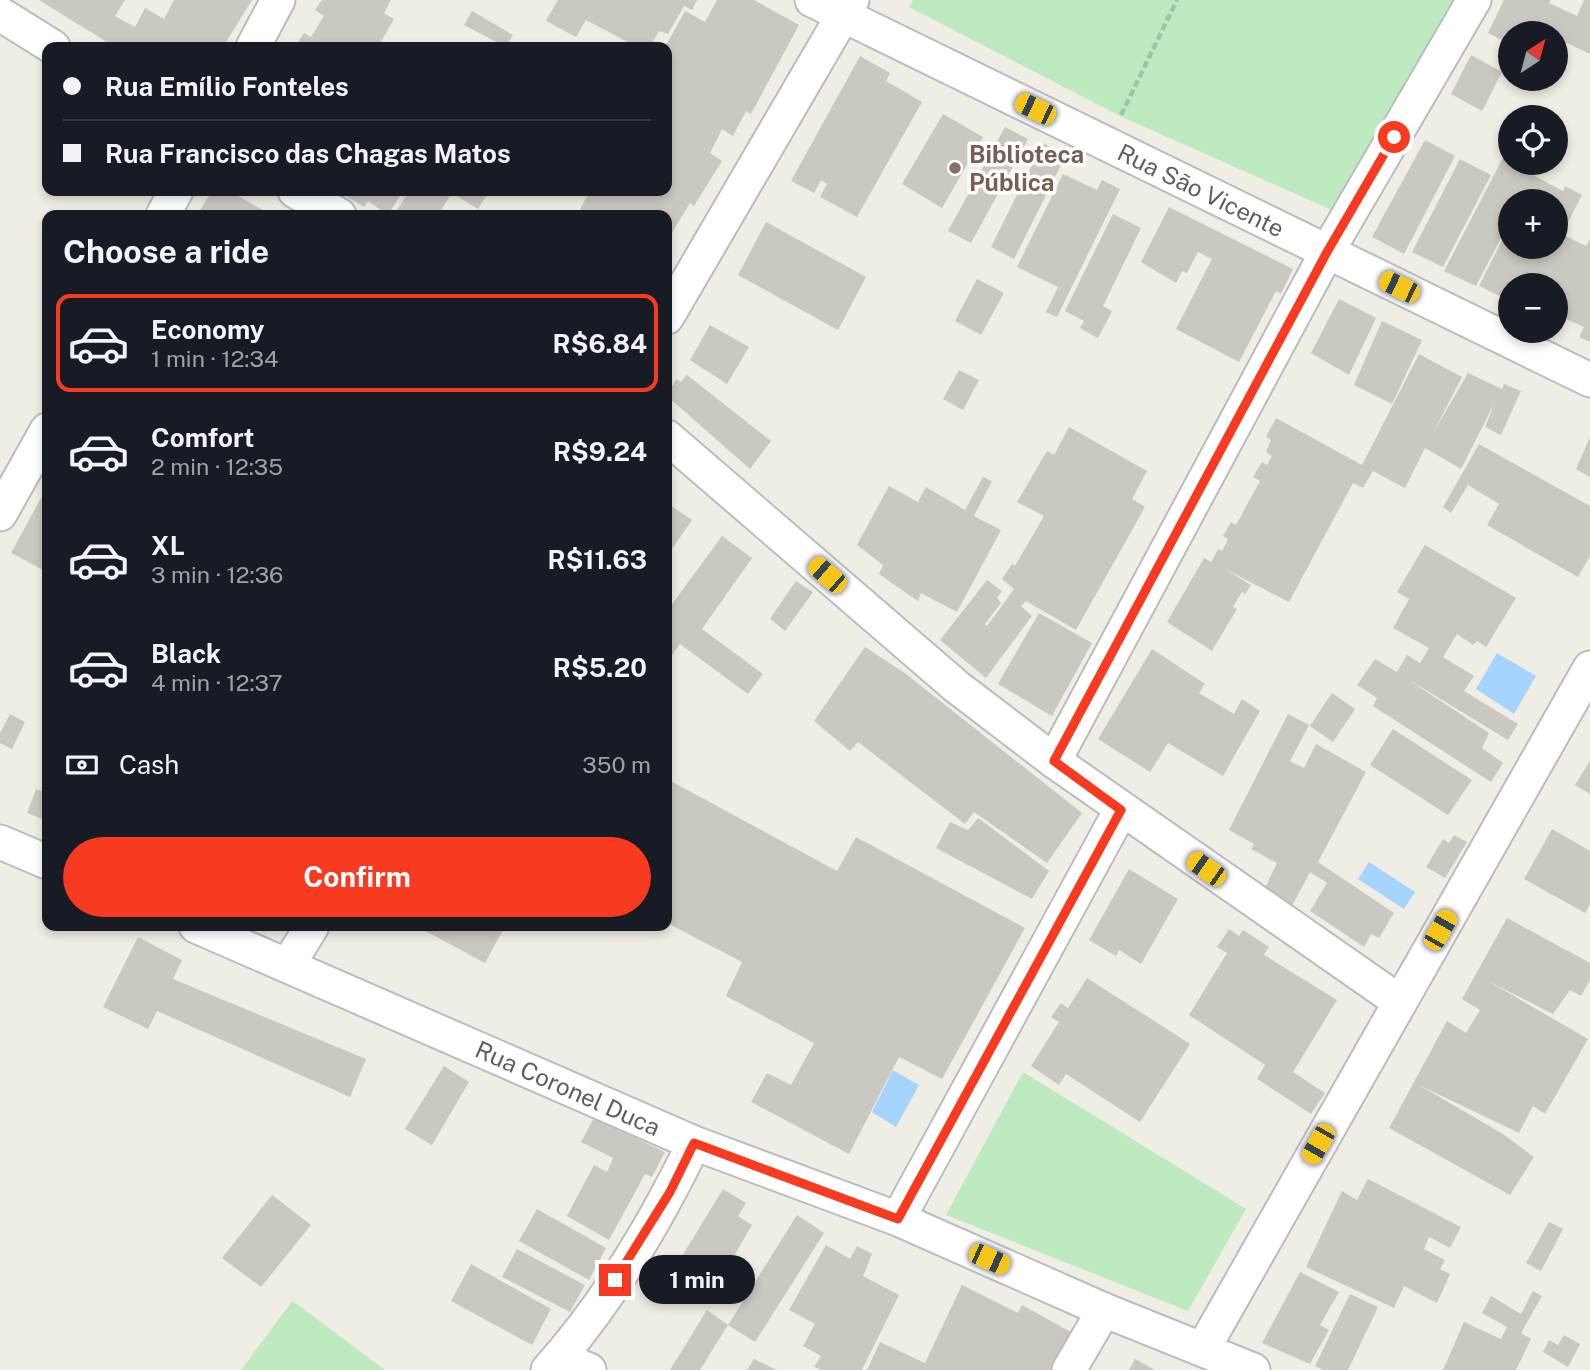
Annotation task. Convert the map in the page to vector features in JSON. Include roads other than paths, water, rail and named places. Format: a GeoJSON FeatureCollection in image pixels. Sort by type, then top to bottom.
{"type":"FeatureCollection","features":[{"type":"Feature","properties":{"kind":"street"},"geometry":{"type":"LineString","coordinates":[[256,42],[278,0]]}},
{"type":"Feature","properties":{"kind":"street","name":"Rua São Vicente"},"geometry":{"type":"LineString","coordinates":[[813,0],[848,8],[1107,144],[1590,380]]}},
{"type":"Feature","properties":{"kind":"street"},"geometry":{"type":"LineString","coordinates":[[1054,761],[1327,252],[1474,0]]}},
{"type":"Feature","properties":{"kind":"street"},"geometry":{"type":"LineString","coordinates":[[672,308],[848,8]]}},
{"type":"Feature","properties":{"kind":"street"},"geometry":{"type":"LineString","coordinates":[[0,14],[45,42]]}},
{"type":"Feature","properties":{"kind":"street"},"geometry":{"type":"LineString","coordinates":[[304,196],[330,210]]}},
{"type":"Feature","properties":{"kind":"street"},"geometry":{"type":"LineString","coordinates":[[0,514],[42,439]]}},
{"type":"Feature","properties":{"kind":"street"},"geometry":{"type":"LineString","coordinates":[[672,441],[957,687],[1121,810],[1399,1002]]}},
{"type":"Feature","properties":{"kind":"street"},"geometry":{"type":"LineString","coordinates":[[1203,1349],[1590,668]]}},
{"type":"Feature","properties":{"kind":"street"},"geometry":{"type":"LineString","coordinates":[[898,1219],[1121,810]]}},
{"type":"Feature","properties":{"kind":"street"},"geometry":{"type":"LineString","coordinates":[[0,842],[42,860]]}},
{"type":"Feature","properties":{"kind":"street","name":"Rua Coronel Duca"},"geometry":{"type":"LineString","coordinates":[[208,931],[694,1143],[898,1219],[1104,1310],[1253,1370]]}},
{"type":"Feature","properties":{"kind":"street"},"geometry":{"type":"LineString","coordinates":[[288,965],[309,931]]}},
{"type":"Feature","properties":{"kind":"street"},"geometry":{"type":"LineString","coordinates":[[565,1366],[670,1192],[694,1143]]}},
{"type":"Feature","properties":{"kind":"street"},"geometry":{"type":"LineString","coordinates":[[1069,1370],[1104,1310]]}},
{"type":"Feature","properties":{"kind":"water"},"geometry":{"type":"Polygon","coordinates":[[[1497,653],[1536,676],[1514,714],[1476,689],[1497,653]]]}},
{"type":"Feature","properties":{"kind":"water"},"geometry":{"type":"Polygon","coordinates":[[[1369,862],[1415,892],[1404,909],[1358,879],[1369,862]]]}},
{"type":"Feature","properties":{"kind":"water"},"geometry":{"type":"Polygon","coordinates":[[[893,1070],[919,1085],[896,1127],[872,1112],[893,1070]]]}},
{"type":"Feature","properties":{"kind":"place","name":"Biblioteca Pública"},"geometry":{"type":"Point","coordinates":[955,168]}}]}
